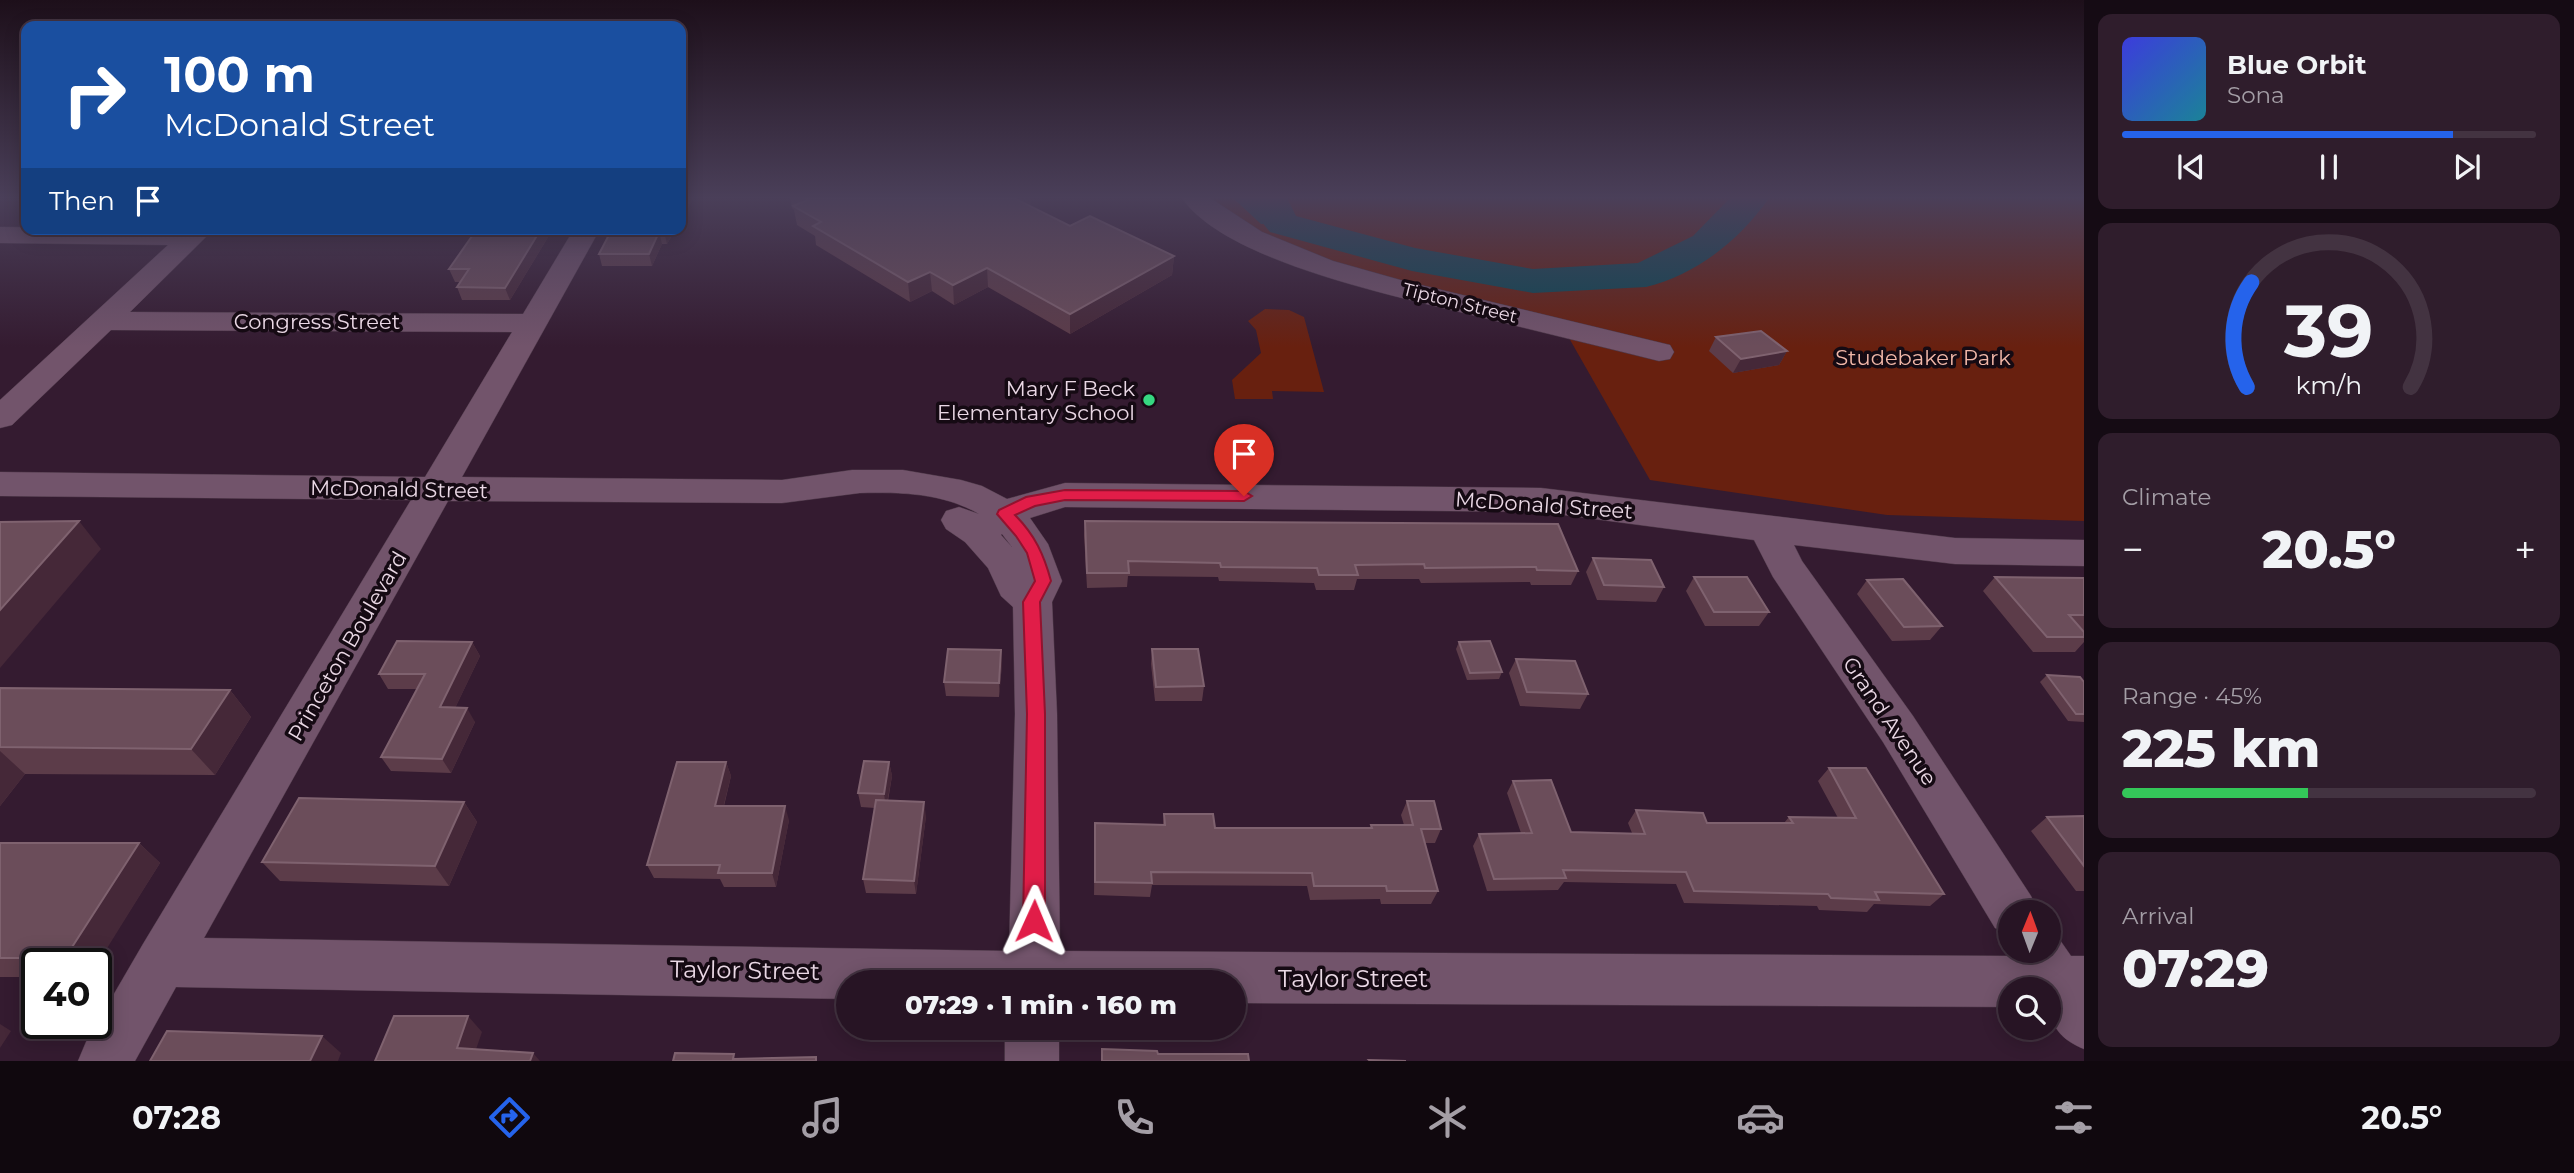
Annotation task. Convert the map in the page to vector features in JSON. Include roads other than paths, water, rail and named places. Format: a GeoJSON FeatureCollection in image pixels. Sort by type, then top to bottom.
{"type":"FeatureCollection","features":[{"type":"Feature","properties":{"kind":"street"},"geometry":{"type":"LineString","coordinates":[[0,418],[181,248]]}},
{"type":"Feature","properties":{"kind":"street","name":"Princeton Boulevard"},"geometry":{"type":"LineString","coordinates":[[105,1061],[576,248]]}},
{"type":"Feature","properties":{"kind":"street","name":"Tipton Street"},"geometry":{"type":"LineString","coordinates":[[1273,248],[1411,291],[1659,352]]}},
{"type":"Feature","properties":{"kind":"street","name":"Congress Street"},"geometry":{"type":"LineString","coordinates":[[103,321],[532,323]]}},
{"type":"Feature","properties":{"kind":"street","name":"McDonald Street"},"geometry":{"type":"LineString","coordinates":[[0,484],[438,490],[797,491],[932,509],[955,517],[992,523],[1032,501],[1065,495],[1541,500],[1955,551],[2084,553]]}},
{"type":"Feature","properties":{"kind":"street"},"geometry":{"type":"LineString","coordinates":[[992,523],[1004,562],[1015,586],[1032,602],[1036,714],[1034,970]]}},
{"type":"Feature","properties":{"kind":"street","name":"Grand Avenue"},"geometry":{"type":"LineString","coordinates":[[1768,530],[1786,568],[1898,729],[2005,900]]}},
{"type":"Feature","properties":{"kind":"street","name":"Taylor Street"},"geometry":{"type":"LineString","coordinates":[[161,962],[836,975]]}},
{"type":"Feature","properties":{"kind":"street","name":"Taylor Street"},"geometry":{"type":"LineString","coordinates":[[1246,980],[2066,984]]}},
{"type":"Feature","properties":{"kind":"street"},"geometry":{"type":"LineString","coordinates":[[1032,1040],[1032,1061]]}},
{"type":"Feature","properties":{"kind":"waterway"},"geometry":{"type":"LineString","coordinates":[[1370,248],[1412,259],[1533,281],[1646,275],[1700,248]]}},
{"type":"Feature","properties":{"kind":"place","name":"Mary F Beck Elementary School"},"geometry":{"type":"Point","coordinates":[1149,400]}},
{"type":"Feature","properties":{"kind":"park label","name":"Studebaker Park"},"geometry":{"type":"Point","coordinates":[1923,357]}}]}
